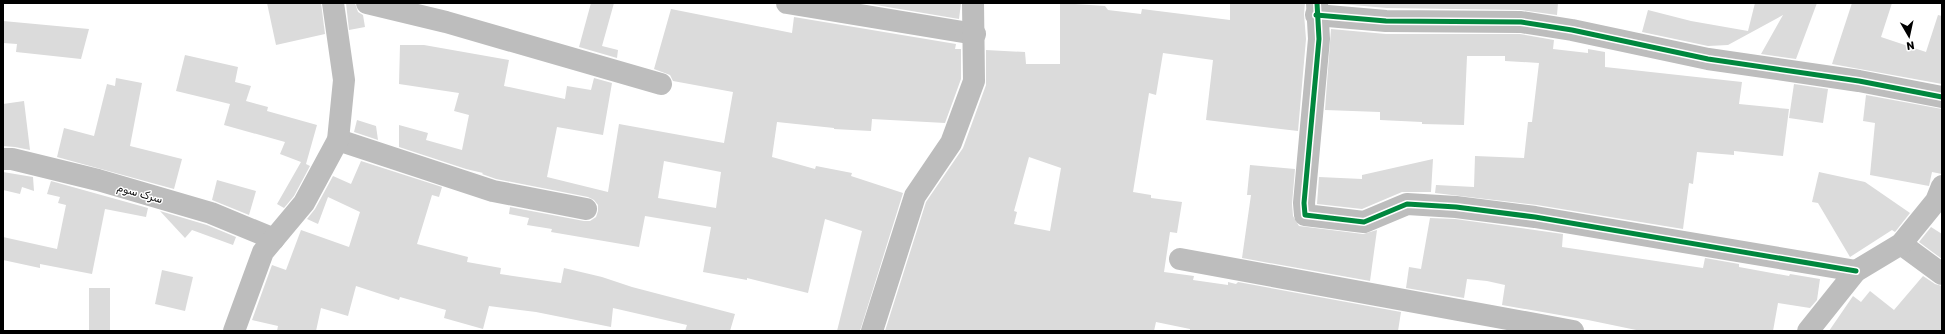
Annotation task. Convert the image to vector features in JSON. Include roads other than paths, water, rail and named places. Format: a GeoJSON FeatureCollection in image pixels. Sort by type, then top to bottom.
{"type":"FeatureCollection","features":[{"type":"Feature","properties":{"kind":"street"},"geometry":{"type":"LineString","coordinates":[[234,331],[263,252],[304,204],[338,140],[344,80],[333,3]]}},
{"type":"Feature","properties":{"kind":"street"},"geometry":{"type":"LineString","coordinates":[[367,3],[446,22],[661,84]]}},
{"type":"Feature","properties":{"kind":"street"},"geometry":{"type":"LineString","coordinates":[[787,3],[974,34]]}},
{"type":"Feature","properties":{"kind":"street"},"geometry":{"type":"LineString","coordinates":[[872,331],[915,196],[951,143],[974,81],[973,3]]}},
{"type":"Feature","properties":{"kind":"street"},"geometry":{"type":"LineString","coordinates":[[1856,272],[1535,217],[1456,207],[1407,204],[1364,222],[1305,215],[1304,203],[1319,39],[1316,9],[1386,20],[1521,22],[1572,30],[1708,59],[1859,81],[1942,97]]}},
{"type":"Feature","properties":{"kind":"street"},"geometry":{"type":"LineString","coordinates":[[338,140],[493,191],[586,209]]}},
{"type":"Feature","properties":{"kind":"street","name":"سرک سوم"},"geometry":{"type":"LineString","coordinates":[[3,160],[12,159],[98,180],[211,213],[274,239]]}},
{"type":"Feature","properties":{"kind":"street"},"geometry":{"type":"LineString","coordinates":[[1808,331],[1856,272],[1901,244],[1936,201],[1942,186]]}},
{"type":"Feature","properties":{"kind":"street"},"geometry":{"type":"LineString","coordinates":[[1901,244],[1942,274]]}},
{"type":"Feature","properties":{"kind":"street"},"geometry":{"type":"LineString","coordinates":[[1180,259],[1572,331]]}}]}
